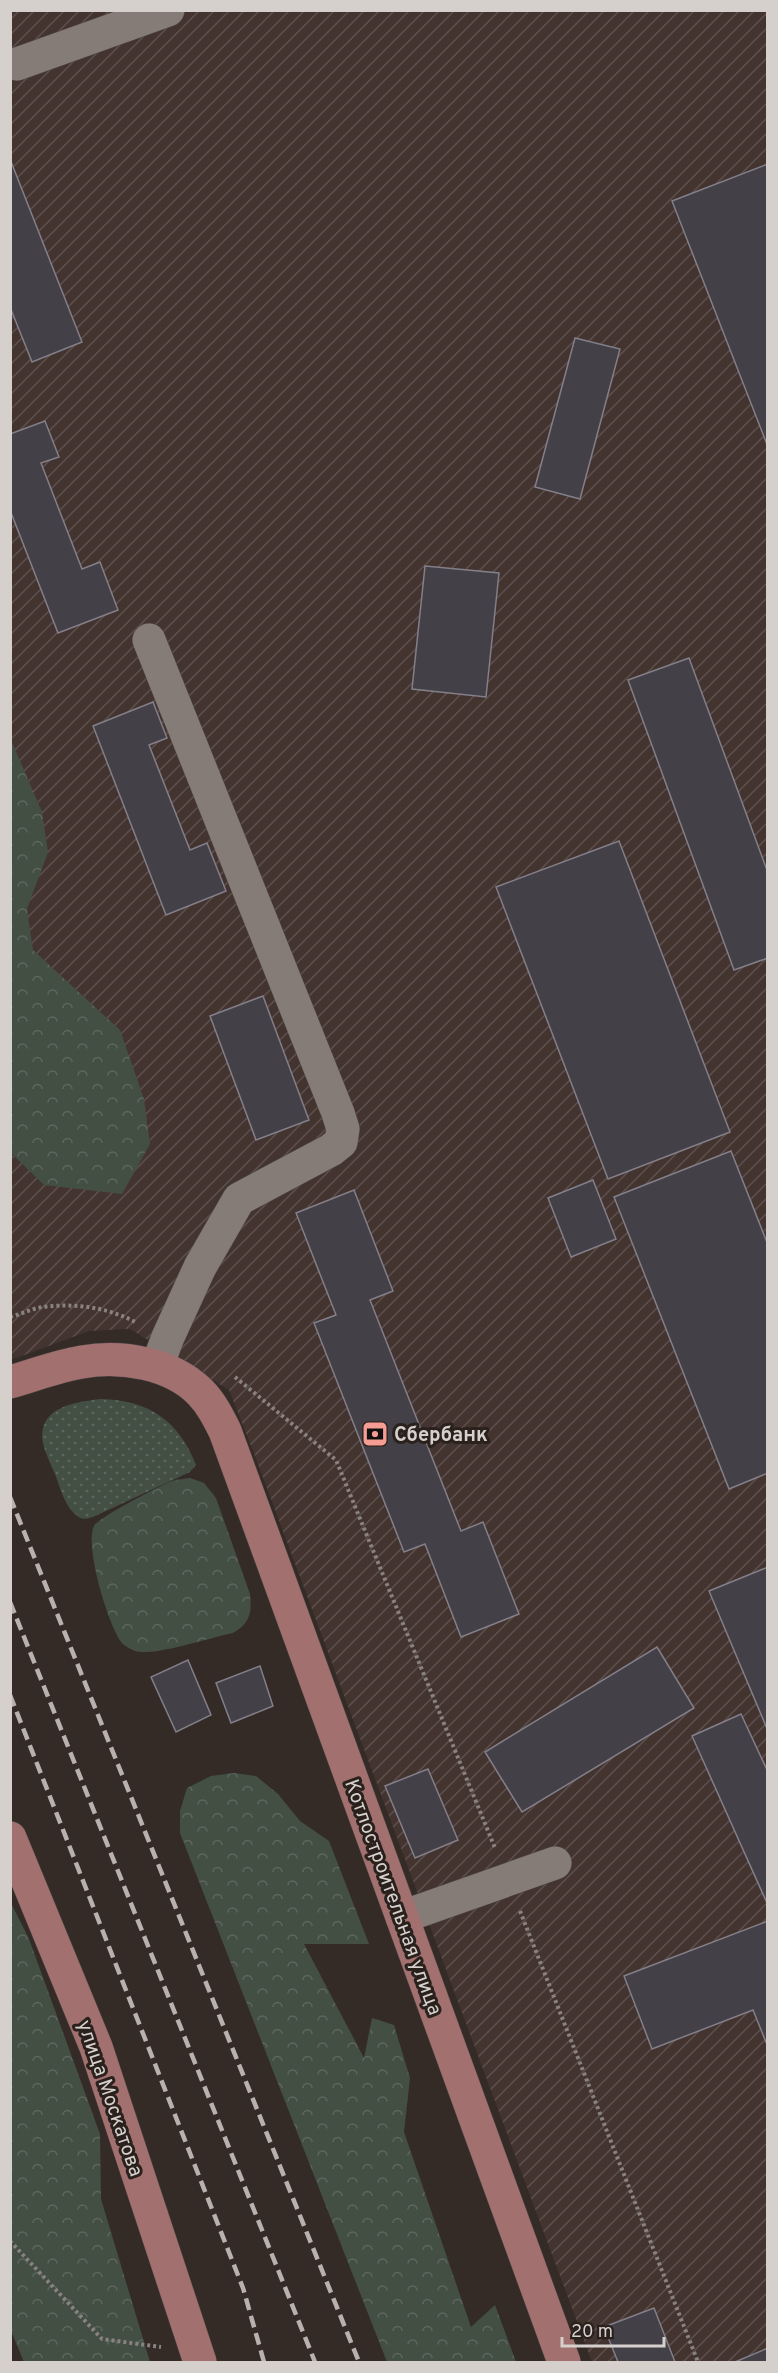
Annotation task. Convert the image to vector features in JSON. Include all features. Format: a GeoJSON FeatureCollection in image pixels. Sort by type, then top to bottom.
{"type":"FeatureCollection","features":[{"type":"Feature","properties":{"kind":"main road","name":"Котлостроительная улица"},"geometry":{"type":"LineString","coordinates":[[10,1382],[82,1362],[107,1359],[130,1361],[157,1366],[182,1378],[199,1391],[214,1411],[225,1431],[564,2362]]}},
{"type":"Feature","properties":{"kind":"main road","name":"улица Москатова"},"geometry":{"type":"LineString","coordinates":[[10,1838],[96,2047],[198,2357]]}},
{"type":"Feature","properties":{"kind":"street"},"geometry":{"type":"LineString","coordinates":[[17,64],[168,10]]}},
{"type":"Feature","properties":{"kind":"street"},"geometry":{"type":"LineString","coordinates":[[149,640],[339,1113],[343,1129],[341,1142],[332,1150],[239,1199],[200,1267],[157,1366]]}},
{"type":"Feature","properties":{"kind":"street"},"geometry":{"type":"LineString","coordinates":[[402,1917],[555,1863]]}},
{"type":"Feature","properties":{"kind":"path"},"geometry":{"type":"LineString","coordinates":[[10,1317],[41,1307]]}},
{"type":"Feature","properties":{"kind":"path"},"geometry":{"type":"LineString","coordinates":[[10,2241],[102,2339],[198,2357]]}},
{"type":"Feature","properties":{"kind":"shaded area"},"geometry":{"type":"Polygon","coordinates":[[[11,11],[767,11],[767,2362],[592,2362],[229,1390],[130,1329],[89,1331],[11,1360],[11,11]]]}},
{"type":"Feature","properties":{"kind":"green space"},"geometry":{"type":"Polygon","coordinates":[[[11,740],[42,812],[48,852],[27,909],[33,950],[120,1030],[144,1099],[150,1144],[122,1194],[44,1185],[11,1153],[11,740]]]}},
{"type":"Feature","properties":{"kind":"green space"},"geometry":{"type":"Polygon","coordinates":[[[101,1399],[134,1404],[160,1416],[181,1436],[196,1465],[190,1472],[86,1519],[78,1517],[72,1511],[63,1496],[44,1447],[43,1431],[46,1421],[60,1409],[80,1402],[101,1399]]]}},
{"type":"Feature","properties":{"kind":"green space"},"geometry":{"type":"Polygon","coordinates":[[[190,1478],[204,1483],[216,1498],[250,1594],[249,1617],[233,1633],[168,1649],[135,1651],[123,1644],[117,1635],[105,1605],[92,1550],[94,1526],[118,1509],[155,1489],[172,1481],[190,1478]]]}},
{"type":"Feature","properties":{"kind":"green space"},"geometry":{"type":"Polygon","coordinates":[[[234,1773],[256,1776],[278,1794],[300,1821],[329,1841],[369,1944],[304,1944],[364,2058],[372,2018],[394,2025],[410,2078],[404,2132],[471,2327],[495,2305],[516,2362],[387,2362],[180,1833],[180,1811],[187,1788],[211,1776],[234,1773]]]}},
{"type":"Feature","properties":{"kind":"green space"},"geometry":{"type":"Polygon","coordinates":[[[10,1901],[29,1939],[100,2134],[101,2199],[150,2362],[24,2362],[11,2331],[10,1901]]]}},
{"type":"Feature","properties":{"kind":"building"},"geometry":{"type":"Polygon","coordinates":[[[10,159],[82,342],[32,362],[10,307],[10,159]]]}},
{"type":"Feature","properties":{"kind":"building"},"geometry":{"type":"Polygon","coordinates":[[[768,164],[768,447],[672,201],[768,164]]]}},
{"type":"Feature","properties":{"kind":"building"},"geometry":{"type":"Polygon","coordinates":[[[575,338],[620,349],[580,499],[535,487],[575,338]]]}},
{"type":"Feature","properties":{"kind":"building"},"geometry":{"type":"Polygon","coordinates":[[[45,421],[59,457],[41,463],[82,569],[100,562],[118,610],[58,633],[10,510],[10,434],[45,421]]]}},
{"type":"Feature","properties":{"kind":"building"},"geometry":{"type":"Polygon","coordinates":[[[425,566],[499,573],[486,697],[412,689],[425,566]]]}},
{"type":"Feature","properties":{"kind":"building"},"geometry":{"type":"Polygon","coordinates":[[[689,658],[768,873],[768,958],[734,970],[628,680],[689,658]]]}},
{"type":"Feature","properties":{"kind":"building"},"geometry":{"type":"Polygon","coordinates":[[[153,702],[167,738],[149,745],[190,850],[207,843],[226,891],[166,915],[93,726],[153,702]]]}},
{"type":"Feature","properties":{"kind":"building"},"geometry":{"type":"Polygon","coordinates":[[[619,841],[730,1132],[608,1179],[496,887],[619,841]]]}},
{"type":"Feature","properties":{"kind":"building"},"geometry":{"type":"Polygon","coordinates":[[[263,996],[309,1120],[256,1140],[210,1016],[263,996]]]}},
{"type":"Feature","properties":{"kind":"building"},"geometry":{"type":"Polygon","coordinates":[[[731,1151],[768,1245],[768,1473],[729,1489],[614,1197],[731,1151]]]}},
{"type":"Feature","properties":{"kind":"building"},"geometry":{"type":"Polygon","coordinates":[[[593,1180],[616,1239],[571,1257],[548,1198],[593,1180]]]}},
{"type":"Feature","properties":{"kind":"building"},"geometry":{"type":"Polygon","coordinates":[[[354,1190],[393,1291],[370,1300],[461,1531],[483,1522],[519,1614],[461,1637],[425,1544],[404,1552],[314,1323],[336,1315],[296,1213],[354,1190]]]}},
{"type":"Feature","properties":{"kind":"building"},"geometry":{"type":"Polygon","coordinates":[[[768,1567],[768,1731],[709,1591],[768,1567]]]}},
{"type":"Feature","properties":{"kind":"building"},"geometry":{"type":"Polygon","coordinates":[[[657,1647],[694,1708],[522,1812],[485,1752],[657,1647]]]}},
{"type":"Feature","properties":{"kind":"building"},"geometry":{"type":"Polygon","coordinates":[[[188,1660],[211,1715],[176,1732],[151,1677],[188,1660]]]}},
{"type":"Feature","properties":{"kind":"building"},"geometry":{"type":"Polygon","coordinates":[[[260,1666],[273,1706],[231,1723],[216,1683],[260,1666]]]}},
{"type":"Feature","properties":{"kind":"building"},"geometry":{"type":"Polygon","coordinates":[[[741,1714],[768,1772],[767,1903],[692,1736],[741,1714]]]}},
{"type":"Feature","properties":{"kind":"building"},"geometry":{"type":"Polygon","coordinates":[[[428,1769],[458,1840],[415,1858],[385,1786],[428,1769]]]}},
{"type":"Feature","properties":{"kind":"building"},"geometry":{"type":"Polygon","coordinates":[[[768,1921],[768,2047],[753,2010],[652,2049],[624,1976],[768,1921]]]}},
{"type":"Feature","properties":{"kind":"building"},"geometry":{"type":"Polygon","coordinates":[[[654,2308],[675,2362],[618,2362],[604,2327],[654,2308]]]}},
{"type":"Feature","properties":{"kind":"building"},"geometry":{"type":"Polygon","coordinates":[[[768,2348],[768,2362],[735,2362],[768,2348]]]}},
{"type":"Feature","properties":{"kind":"railway"},"geometry":{"type":"LineString","coordinates":[[10,1497],[359,2362]]}},
{"type":"Feature","properties":{"kind":"railway"},"geometry":{"type":"LineString","coordinates":[[10,1602],[315,2362]]}},
{"type":"Feature","properties":{"kind":"railway"},"geometry":{"type":"LineString","coordinates":[[10,1695],[243,2288],[264,2362]]}},
{"type":"Feature","properties":{"kind":"place","name":"Сбербанк"},"geometry":{"type":"Point","coordinates":[375,1434]}}]}
